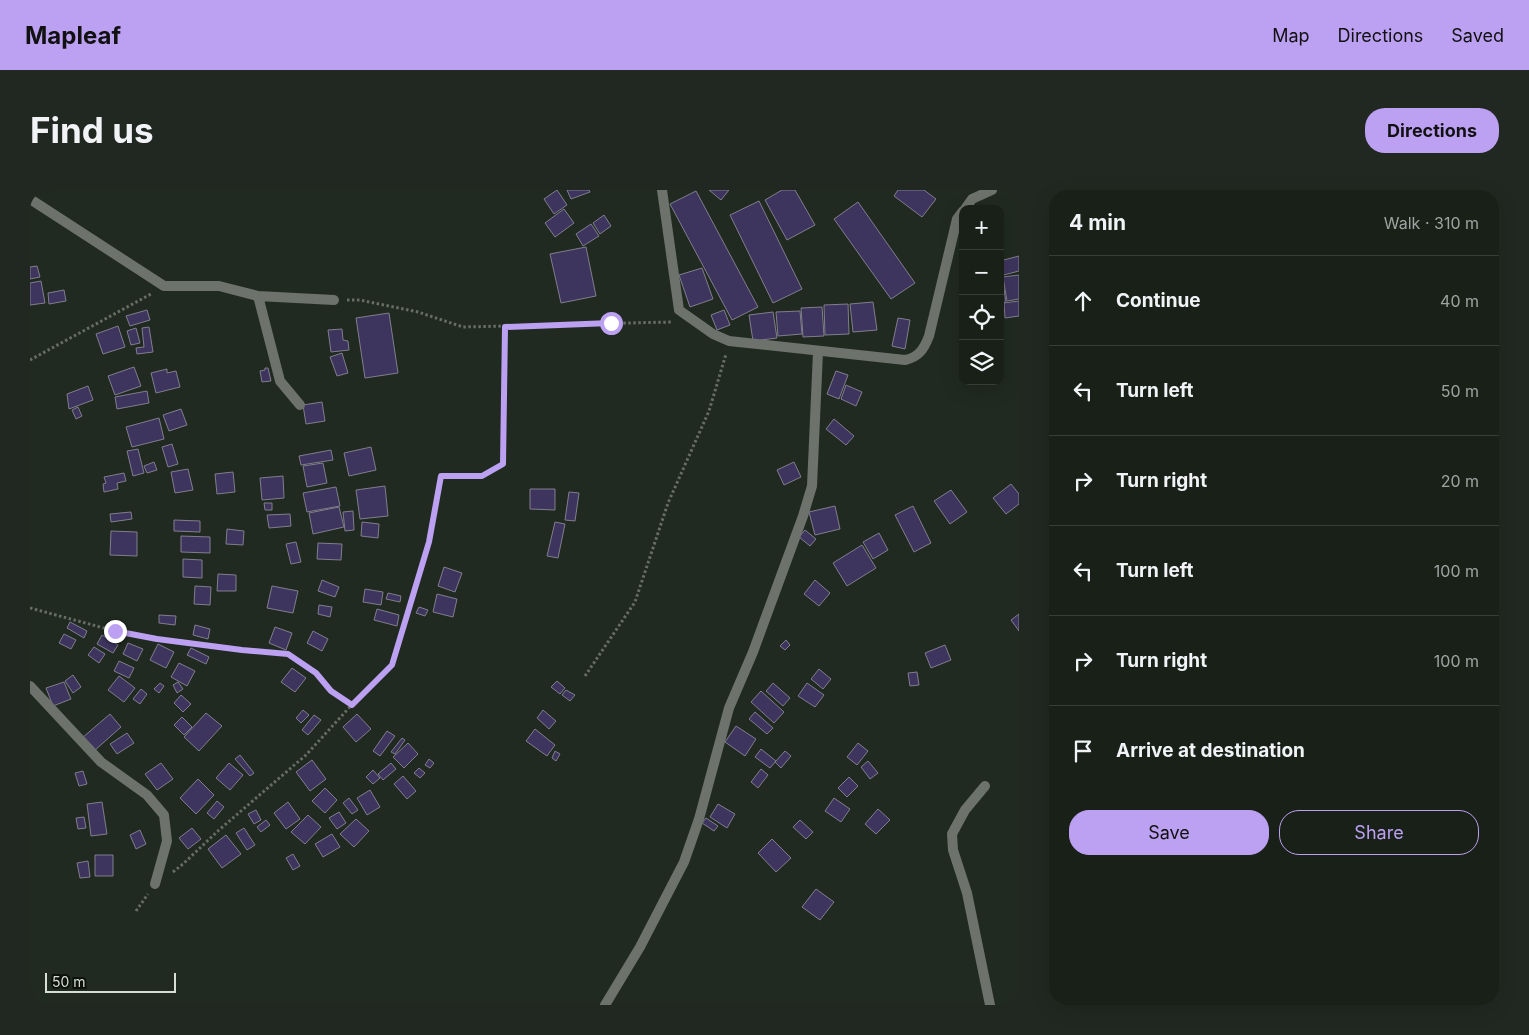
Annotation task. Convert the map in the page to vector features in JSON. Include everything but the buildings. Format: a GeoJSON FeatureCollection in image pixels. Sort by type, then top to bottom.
{"type":"FeatureCollection","features":[{"type":"Feature","properties":{"kind":"street"},"geometry":{"type":"LineString","coordinates":[[662,190],[679,310],[713,334],[729,341],[905,360],[916,358],[924,348],[929,336],[959,216]]}},
{"type":"Feature","properties":{"kind":"street"},"geometry":{"type":"LineString","coordinates":[[968,205],[972,199],[992,190]]}},
{"type":"Feature","properties":{"kind":"street"},"geometry":{"type":"LineString","coordinates":[[30,199],[164,286],[220,286],[258,296],[334,300]]}},
{"type":"Feature","properties":{"kind":"street"},"geometry":{"type":"LineString","coordinates":[[258,296],[280,381],[300,405]]}},
{"type":"Feature","properties":{"kind":"street"},"geometry":{"type":"LineString","coordinates":[[605,1005],[640,947],[684,862],[699,820],[729,708],[757,642],[803,516],[812,486],[818,352]]}},
{"type":"Feature","properties":{"kind":"street"},"geometry":{"type":"LineString","coordinates":[[30,686],[101,762],[147,795],[164,815],[167,841],[155,884]]}},
{"type":"Feature","properties":{"kind":"street"},"geometry":{"type":"LineString","coordinates":[[985,786],[965,810],[952,834],[953,850],[967,893],[990,1005]]}},
{"type":"Feature","properties":{"kind":"path"},"geometry":{"type":"LineString","coordinates":[[30,360],[164,286]]}},
{"type":"Feature","properties":{"kind":"path"},"geometry":{"type":"LineString","coordinates":[[334,300],[360,300],[418,312],[463,327],[670,322],[678,324]]}},
{"type":"Feature","properties":{"kind":"path"},"geometry":{"type":"LineString","coordinates":[[136,911],[155,884],[183,864],[219,830],[306,755],[392,665],[429,542],[441,476],[482,476],[503,464],[505,327]]}},
{"type":"Feature","properties":{"kind":"path"},"geometry":{"type":"LineString","coordinates":[[585,676],[635,602],[668,503],[709,410],[729,341]]}},
{"type":"Feature","properties":{"kind":"path"},"geometry":{"type":"LineString","coordinates":[[30,608],[115,631],[157,639],[288,654],[316,673],[331,691],[352,705]]}},
{"type":"Feature","properties":{"kind":"route"},"geometry":{"type":"LineString","coordinates":[[115,631],[157,639],[288,654],[316,673],[331,691],[352,705],[392,665],[429,542],[441,476],[482,476],[503,464],[505,327],[611,323]]}}]}
